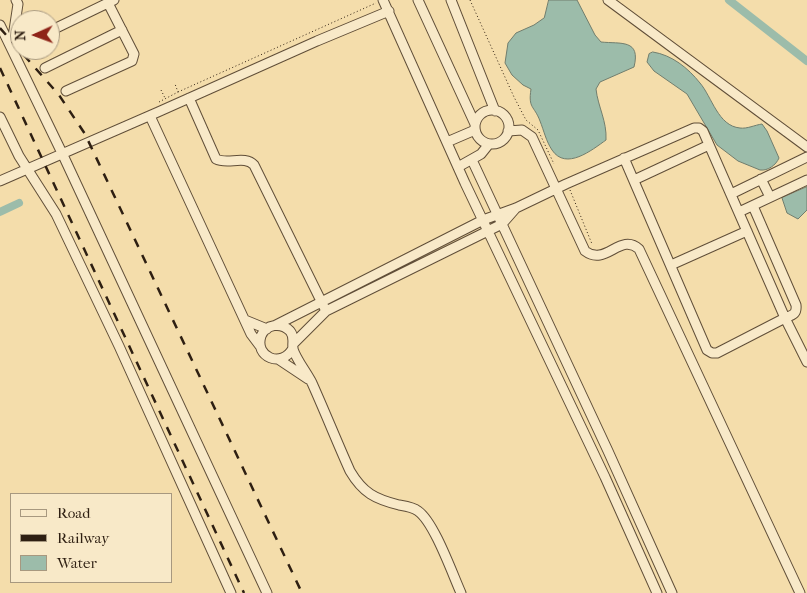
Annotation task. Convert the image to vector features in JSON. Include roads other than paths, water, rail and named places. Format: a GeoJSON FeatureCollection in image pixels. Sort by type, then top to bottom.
{"type":"FeatureCollection","features":[{"type":"Feature","properties":{"kind":"street"},"geometry":{"type":"LineString","coordinates":[[383,0],[488,232],[594,454],[657,593]]}},
{"type":"Feature","properties":{"kind":"street"},"geometry":{"type":"LineString","coordinates":[[418,0],[475,127],[480,139],[489,144],[499,143],[507,136],[507,120],[495,111],[485,112],[477,119],[475,127],[447,142]]}},
{"type":"Feature","properties":{"kind":"street"},"geometry":{"type":"LineString","coordinates":[[451,0],[495,111]]}},
{"type":"Feature","properties":{"kind":"street"},"geometry":{"type":"LineString","coordinates":[[608,0],[807,147]]}},
{"type":"Feature","properties":{"kind":"street"},"geometry":{"type":"LineString","coordinates":[[60,26],[111,1],[134,54],[132,61],[66,90]]}},
{"type":"Feature","properties":{"kind":"street"},"geometry":{"type":"LineString","coordinates":[[0,181],[389,11]]}},
{"type":"Feature","properties":{"kind":"street"},"geometry":{"type":"LineString","coordinates":[[0,25],[62,153],[267,593]]}},
{"type":"Feature","properties":{"kind":"street"},"geometry":{"type":"LineString","coordinates":[[45,68],[122,30]]}},
{"type":"Feature","properties":{"kind":"street"},"geometry":{"type":"LineString","coordinates":[[189,98],[216,159],[220,161],[247,161],[254,165],[326,311]]}},
{"type":"Feature","properties":{"kind":"street"},"geometry":{"type":"LineString","coordinates":[[150,116],[251,334],[265,354],[278,359],[310,380]]}},
{"type":"Feature","properties":{"kind":"street"},"geometry":{"type":"LineString","coordinates":[[0,117],[27,168],[56,214],[119,346],[231,593]]}},
{"type":"Feature","properties":{"kind":"street"},"geometry":{"type":"LineString","coordinates":[[260,346],[261,336],[271,327],[497,213],[516,208],[624,158],[694,128],[699,128],[703,131],[785,318],[807,362]]}},
{"type":"Feature","properties":{"kind":"street"},"geometry":{"type":"LineString","coordinates":[[508,131],[522,130],[532,137],[585,251],[591,256],[599,256],[627,244],[633,244],[639,250],[800,593]]}},
{"type":"Feature","properties":{"kind":"street"},"geometry":{"type":"LineString","coordinates":[[458,167],[481,154],[489,144]]}},
{"type":"Feature","properties":{"kind":"street"},"geometry":{"type":"LineString","coordinates":[[634,180],[709,145]]}},
{"type":"Feature","properties":{"kind":"street"},"geometry":{"type":"LineString","coordinates":[[731,194],[807,157]]}},
{"type":"Feature","properties":{"kind":"street"},"geometry":{"type":"LineString","coordinates":[[624,158],[707,350],[712,353],[717,353],[794,315],[796,311],[796,305],[753,206]]}},
{"type":"Feature","properties":{"kind":"street"},"geometry":{"type":"LineString","coordinates":[[472,160],[672,593]]}},
{"type":"Feature","properties":{"kind":"street"},"geometry":{"type":"LineString","coordinates":[[762,179],[770,197]]}},
{"type":"Feature","properties":{"kind":"street"},"geometry":{"type":"LineString","coordinates":[[740,212],[807,180]]}},
{"type":"Feature","properties":{"kind":"street"},"geometry":{"type":"LineString","coordinates":[[278,359],[288,356],[294,346],[326,311],[488,232],[502,224],[516,208]]}},
{"type":"Feature","properties":{"kind":"street"},"geometry":{"type":"LineString","coordinates":[[671,266],[747,231]]}},
{"type":"Feature","properties":{"kind":"street"},"geometry":{"type":"LineString","coordinates":[[401,261],[406,272]]}},
{"type":"Feature","properties":{"kind":"street"},"geometry":{"type":"LineString","coordinates":[[245,320],[271,327],[285,327],[289,330],[294,338],[294,346],[350,471],[358,484],[370,495],[384,502],[417,510],[429,522],[461,593]]}},
{"type":"Feature","properties":{"kind":"street"},"geometry":{"type":"LineString","coordinates":[[539,338],[553,332]]}},
{"type":"Feature","properties":{"kind":"street"},"geometry":{"type":"LineString","coordinates":[[594,454],[606,447]]}},
{"type":"Feature","properties":{"kind":"street"},"geometry":{"type":"LineString","coordinates":[[644,564],[655,558]]}},
{"type":"Feature","properties":{"kind":"water"},"geometry":{"type":"Polygon","coordinates":[[[549,0],[577,0],[595,35],[601,42],[622,43],[632,47],[635,52],[634,67],[600,82],[596,89],[605,127],[606,140],[579,157],[572,159],[564,159],[552,150],[531,104],[531,89],[523,85],[512,75],[505,63],[508,43],[516,33],[544,18],[549,0]]]}},
{"type":"Feature","properties":{"kind":"water"},"geometry":{"type":"Polygon","coordinates":[[[653,52],[673,59],[690,72],[700,83],[721,117],[732,126],[743,128],[762,124],[779,158],[776,163],[769,168],[760,170],[738,161],[717,145],[687,94],[654,71],[647,62],[649,54],[653,52]]]}},
{"type":"Feature","properties":{"kind":"water"},"geometry":{"type":"Polygon","coordinates":[[[807,187],[807,210],[798,219],[787,213],[782,198],[807,187]]]}},
{"type":"Feature","properties":{"kind":"waterway"},"geometry":{"type":"LineString","coordinates":[[729,0],[807,61]]}},
{"type":"Feature","properties":{"kind":"waterway"},"geometry":{"type":"LineString","coordinates":[[0,212],[19,203]]}},
{"type":"Feature","properties":{"kind":"railway"},"geometry":{"type":"LineString","coordinates":[[0,28],[59,95],[85,134],[302,593]]}},
{"type":"Feature","properties":{"kind":"railway"},"geometry":{"type":"LineString","coordinates":[[0,68],[244,593]]}}]}
